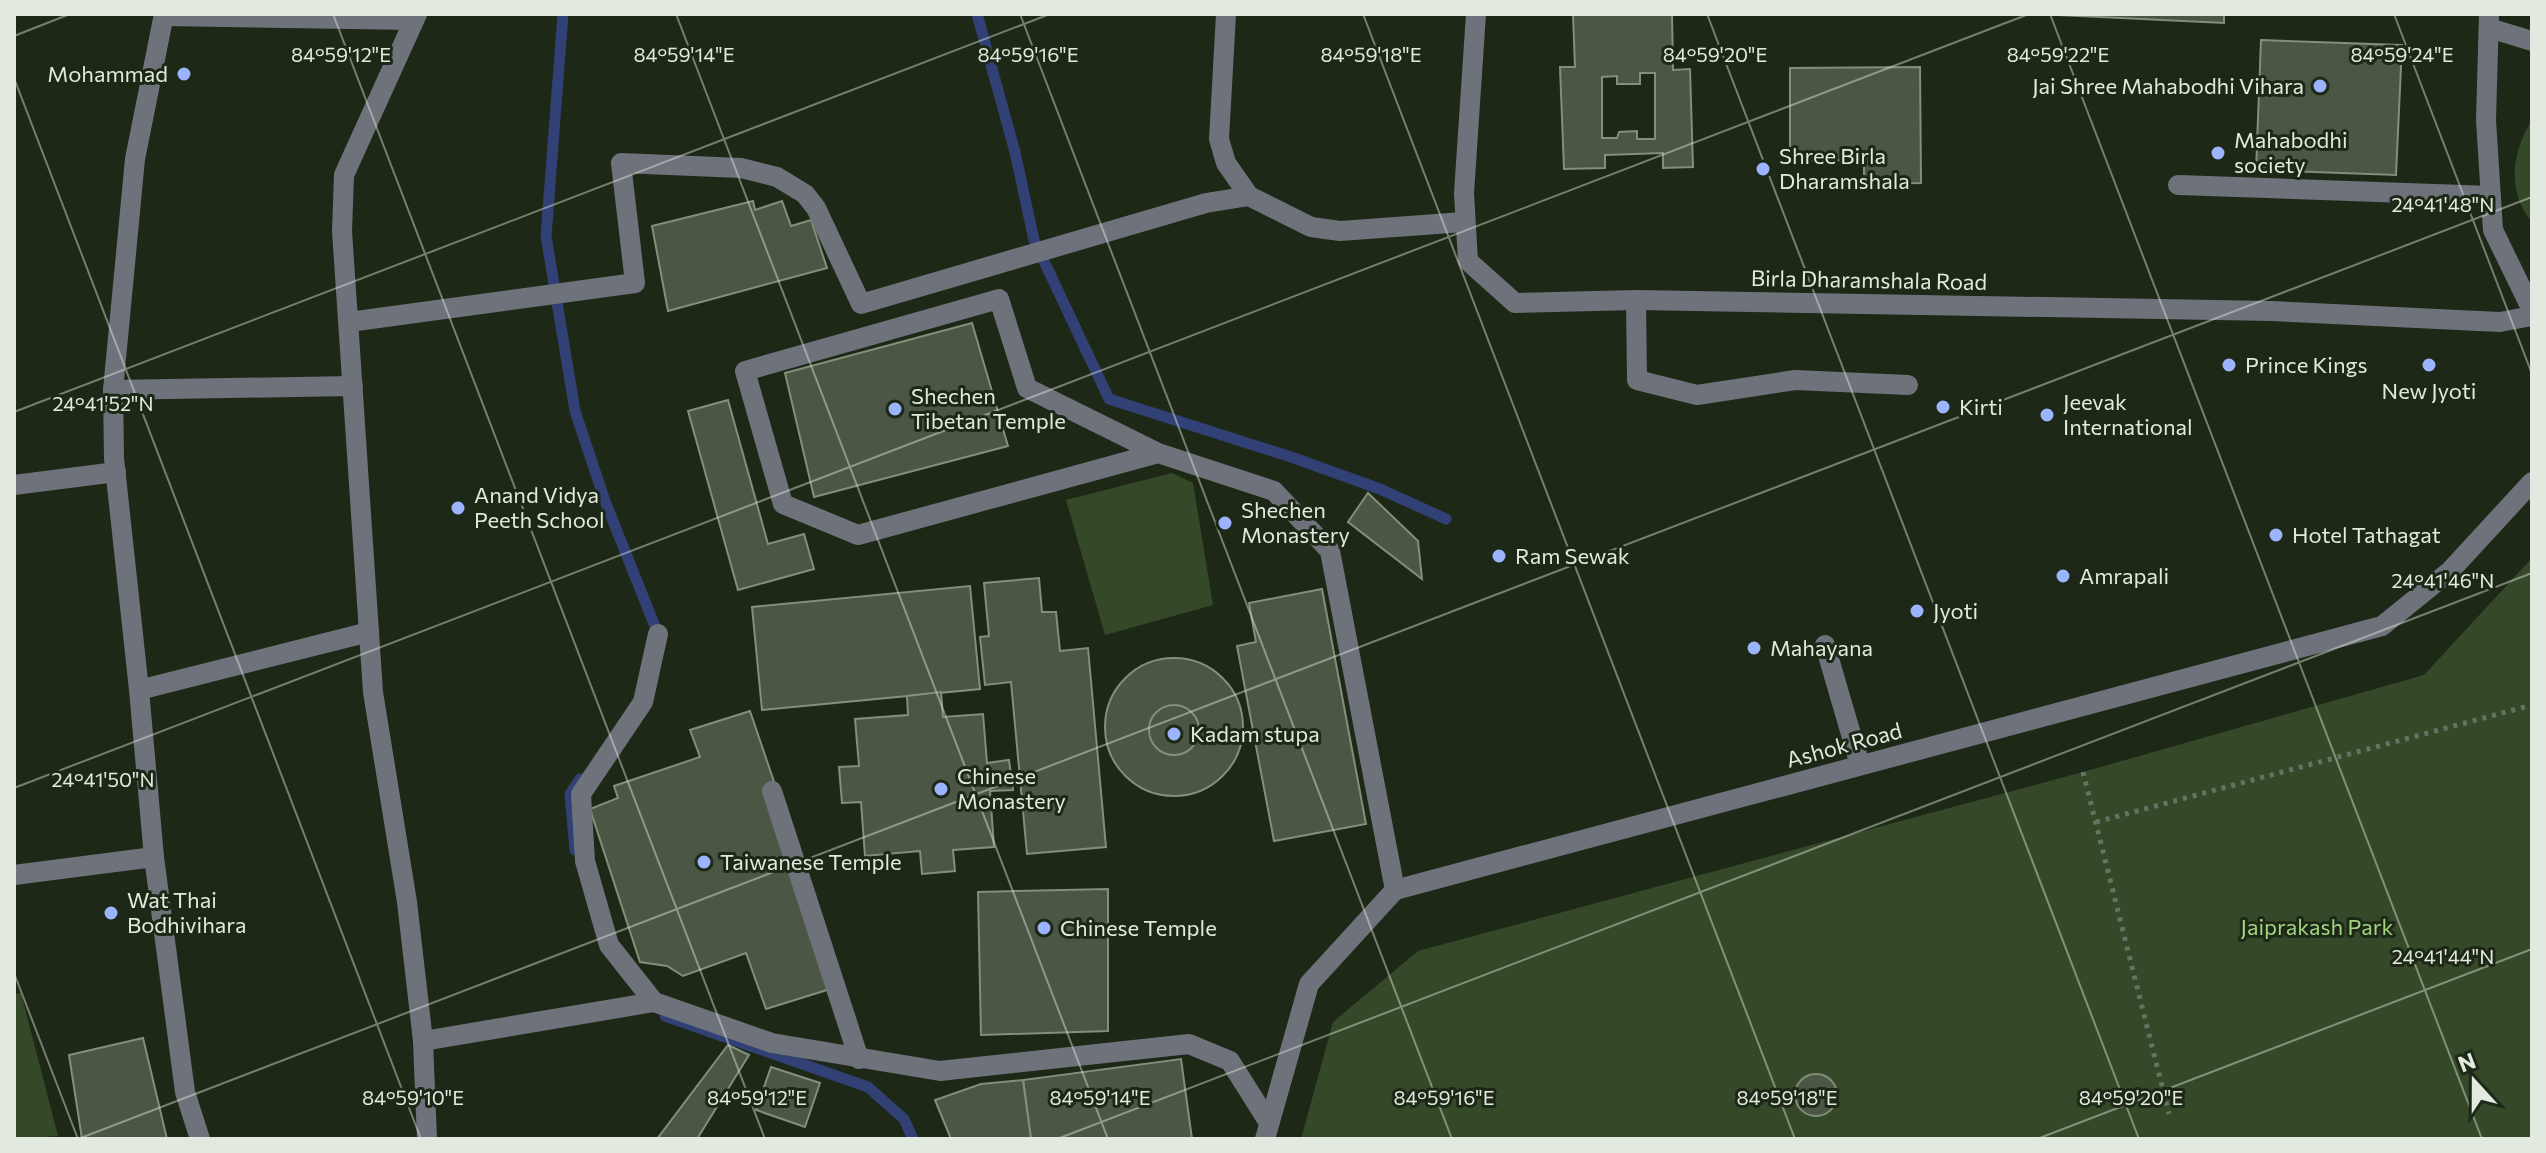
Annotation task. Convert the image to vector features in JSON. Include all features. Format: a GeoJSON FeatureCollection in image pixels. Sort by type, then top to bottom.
{"type":"FeatureCollection","features":[{"type":"Feature","properties":{"kind":"street"},"geometry":{"type":"LineString","coordinates":[[1226,14],[1219,139],[1226,163],[1249,196],[1311,227],[1340,231],[1464,222]]}},
{"type":"Feature","properties":{"kind":"street","name":"Birla Dharamshala Road"},"geometry":{"type":"LineString","coordinates":[[1476,14],[1464,193],[1468,261],[1515,303],[1636,300],[2256,311],[2500,322],[2532,316]]}},
{"type":"Feature","properties":{"kind":"street"},"geometry":{"type":"LineString","coordinates":[[200,1139],[185,1092],[154,857],[116,472],[113,390],[135,159],[164,15],[416,17],[344,175],[342,231],[373,692],[407,902],[423,1041],[427,1139]]}},
{"type":"Feature","properties":{"kind":"street"},"geometry":{"type":"LineString","coordinates":[[2532,41],[2489,21],[2486,120],[2493,230],[2532,310]]}},
{"type":"Feature","properties":{"kind":"street"},"geometry":{"type":"LineString","coordinates":[[349,322],[635,283],[621,163],[741,168],[777,177],[805,194],[816,208],[861,304],[1206,203],[1249,196]]}},
{"type":"Feature","properties":{"kind":"street"},"geometry":{"type":"LineString","coordinates":[[2178,185],[2491,196]]}},
{"type":"Feature","properties":{"kind":"street"},"geometry":{"type":"LineString","coordinates":[[1158,453],[858,535],[783,504],[745,371],[999,299],[1027,388],[1158,453],[1274,491],[1330,551],[1395,890],[1309,984],[1267,1131]]}},
{"type":"Feature","properties":{"kind":"street"},"geometry":{"type":"LineString","coordinates":[[1636,300],[1637,380],[1697,395],[1795,380],[1908,385]]}},
{"type":"Feature","properties":{"kind":"street"},"geometry":{"type":"LineString","coordinates":[[113,390],[353,386]]}},
{"type":"Feature","properties":{"kind":"street"},"geometry":{"type":"LineString","coordinates":[[14,485],[116,472]]}},
{"type":"Feature","properties":{"kind":"street","name":"Ashok Road"},"geometry":{"type":"LineString","coordinates":[[1395,890],[2382,626],[2450,571],[2532,482]]}},
{"type":"Feature","properties":{"kind":"street"},"geometry":{"type":"LineString","coordinates":[[139,690],[369,632]]}},
{"type":"Feature","properties":{"kind":"street"},"geometry":{"type":"LineString","coordinates":[[652,1002],[609,945],[585,861],[581,794],[643,702],[658,634]]}},
{"type":"Feature","properties":{"kind":"street"},"geometry":{"type":"LineString","coordinates":[[1825,645],[1860,765]]}},
{"type":"Feature","properties":{"kind":"street"},"geometry":{"type":"LineString","coordinates":[[772,791],[859,1059]]}},
{"type":"Feature","properties":{"kind":"street"},"geometry":{"type":"LineString","coordinates":[[14,875],[154,857]]}},
{"type":"Feature","properties":{"kind":"street"},"geometry":{"type":"LineString","coordinates":[[423,1041],[652,1002],[772,1043],[940,1071],[1189,1044],[1230,1061],[1267,1131]]}},
{"type":"Feature","properties":{"kind":"path"},"geometry":{"type":"LineString","coordinates":[[2096,822],[2532,705]]}},
{"type":"Feature","properties":{"kind":"path"},"geometry":{"type":"LineString","coordinates":[[2083,772],[2169,1114]]}},
{"type":"Feature","properties":{"kind":"green space"},"geometry":{"type":"Polygon","coordinates":[[[2532,120],[2532,222],[2518,198],[2515,171],[2520,145],[2532,120]]]}},
{"type":"Feature","properties":{"kind":"green space"},"geometry":{"type":"Polygon","coordinates":[[[1172,473],[1193,483],[1213,605],[1105,635],[1066,500],[1172,473]]]}},
{"type":"Feature","properties":{"kind":"green space","name":"Jaiprakash Park"},"geometry":{"type":"Polygon","coordinates":[[[2532,558],[2532,1139],[1301,1139],[1333,1022],[1418,951],[2083,772],[2424,675],[2532,558]]]}},
{"type":"Feature","properties":{"kind":"green space"},"geometry":{"type":"Polygon","coordinates":[[[21,993],[58,1136],[14,1139],[14,994],[21,993]]]}},
{"type":"Feature","properties":{"kind":"building"},"geometry":{"type":"Polygon","coordinates":[[[1573,14],[1672,14],[1673,70],[1690,69],[1693,167],[1663,168],[1663,153],[1605,155],[1605,168],[1564,169],[1560,67],[1575,67],[1573,14]],[[1640,73],[1640,84],[1617,84],[1617,76],[1602,77],[1602,138],[1617,138],[1619,132],[1637,131],[1637,139],[1655,139],[1655,73],[1640,73]]]}},
{"type":"Feature","properties":{"kind":"building"},"geometry":{"type":"Polygon","coordinates":[[[2037,14],[2224,14],[2224,23],[2037,14]]]}},
{"type":"Feature","properties":{"kind":"building"},"geometry":{"type":"Polygon","coordinates":[[[2261,40],[2402,45],[2396,175],[2256,170],[2261,40]]]}},
{"type":"Feature","properties":{"kind":"building"},"geometry":{"type":"Polygon","coordinates":[[[1920,67],[1921,183],[1864,184],[1864,160],[1790,161],[1790,68],[1920,67]]]}},
{"type":"Feature","properties":{"kind":"building"},"geometry":{"type":"Polygon","coordinates":[[[753,201],[755,210],[782,201],[791,226],[811,220],[827,268],[668,311],[652,226],[753,201]]]}},
{"type":"Feature","properties":{"kind":"building","name":"Shechen Tibetan Temple"},"geometry":{"type":"Polygon","coordinates":[[[972,323],[1008,446],[814,497],[785,373],[972,323]]]}},
{"type":"Feature","properties":{"kind":"building"},"geometry":{"type":"Polygon","coordinates":[[[728,400],[768,544],[804,534],[814,569],[738,590],[688,411],[728,400]]]}},
{"type":"Feature","properties":{"kind":"building"},"geometry":{"type":"Polygon","coordinates":[[[1368,493],[1418,541],[1422,579],[1348,522],[1368,493]]]}},
{"type":"Feature","properties":{"kind":"building"},"geometry":{"type":"Polygon","coordinates":[[[1039,578],[1042,612],[1056,612],[1060,651],[1088,648],[1106,847],[1027,854],[1011,682],[985,685],[980,637],[989,636],[984,583],[1039,578]]]}},
{"type":"Feature","properties":{"kind":"building"},"geometry":{"type":"Polygon","coordinates":[[[970,586],[980,689],[762,710],[752,607],[970,586]]]}},
{"type":"Feature","properties":{"kind":"building"},"geometry":{"type":"Polygon","coordinates":[[[1322,589],[1366,824],[1274,841],[1237,646],[1256,642],[1249,603],[1322,589]]]}},
{"type":"Feature","properties":{"kind":"building","name":"Kadam stupa"},"geometry":{"type":"Polygon","coordinates":[[[1174,658],[1200,664],[1222,679],[1237,701],[1243,727],[1237,753],[1222,775],[1200,790],[1174,796],[1148,790],[1126,775],[1111,753],[1105,727],[1111,701],[1126,679],[1148,664],[1174,658]]]}},
{"type":"Feature","properties":{"kind":"building"},"geometry":{"type":"Polygon","coordinates":[[[941,692],[943,717],[983,714],[987,763],[1009,760],[1013,790],[990,791],[994,847],[953,850],[955,871],[922,874],[920,851],[865,856],[861,802],[842,803],[839,767],[859,766],[855,719],[908,715],[907,696],[941,692]]]}},
{"type":"Feature","properties":{"kind":"building"},"geometry":{"type":"Polygon","coordinates":[[[1174,705],[1191,713],[1199,730],[1191,747],[1174,755],[1157,747],[1149,730],[1157,713],[1174,705]]]}},
{"type":"Feature","properties":{"kind":"building","name":"Taiwanese Temple"},"geometry":{"type":"Polygon","coordinates":[[[750,711],[843,985],[766,1009],[746,953],[683,976],[667,966],[640,962],[590,809],[618,798],[614,786],[700,757],[690,730],[750,711]]]}},
{"type":"Feature","properties":{"kind":"building","name":"Chinese Temple"},"geometry":{"type":"Polygon","coordinates":[[[1108,889],[1108,1031],[981,1035],[978,892],[1108,889]]]}},
{"type":"Feature","properties":{"kind":"building"},"geometry":{"type":"Polygon","coordinates":[[[143,1038],[167,1139],[82,1139],[69,1055],[143,1038]]]}},
{"type":"Feature","properties":{"kind":"building"},"geometry":{"type":"Polygon","coordinates":[[[728,1045],[749,1055],[697,1139],[657,1139],[728,1045]]]}},
{"type":"Feature","properties":{"kind":"building"},"geometry":{"type":"Polygon","coordinates":[[[1181,1059],[1192,1139],[1031,1139],[1023,1080],[1181,1059]]]}},
{"type":"Feature","properties":{"kind":"building"},"geometry":{"type":"Polygon","coordinates":[[[771,1067],[820,1083],[805,1127],[756,1110],[771,1067]]]}},
{"type":"Feature","properties":{"kind":"building"},"geometry":{"type":"Polygon","coordinates":[[[1816,1074],[1831,1080],[1837,1095],[1831,1110],[1816,1116],[1801,1110],[1795,1095],[1801,1080],[1816,1074]]]}},
{"type":"Feature","properties":{"kind":"building"},"geometry":{"type":"Polygon","coordinates":[[[1023,1080],[1031,1139],[951,1139],[935,1100],[981,1084],[1023,1080]]]}},
{"type":"Feature","properties":{"kind":"waterway"},"geometry":{"type":"LineString","coordinates":[[563,14],[546,236],[575,411],[605,501],[658,634],[656,639]]}},
{"type":"Feature","properties":{"kind":"waterway"},"geometry":{"type":"LineString","coordinates":[[977,14],[1015,152],[1034,240],[1109,399],[1294,458],[1380,489],[1446,519]]}},
{"type":"Feature","properties":{"kind":"waterway"},"geometry":{"type":"LineString","coordinates":[[575,850],[570,794],[580,779]]}},
{"type":"Feature","properties":{"kind":"waterway"},"geometry":{"type":"LineString","coordinates":[[665,1016],[868,1087],[904,1119],[913,1139]]}},
{"type":"Feature","properties":{"kind":"place","name":"Mohammad"},"geometry":{"type":"Point","coordinates":[184,74]}},
{"type":"Feature","properties":{"kind":"place","name":"Jai Shree Mahabodhi Vihara"},"geometry":{"type":"Point","coordinates":[2320,86]}},
{"type":"Feature","properties":{"kind":"place","name":"Mahabodhi society"},"geometry":{"type":"Point","coordinates":[2218,153]}},
{"type":"Feature","properties":{"kind":"place","name":"Shree Birla Dharamshala"},"geometry":{"type":"Point","coordinates":[1763,169]}},
{"type":"Feature","properties":{"kind":"place","name":"Prince Kings"},"geometry":{"type":"Point","coordinates":[2229,365]}},
{"type":"Feature","properties":{"kind":"place","name":"New Jyoti"},"geometry":{"type":"Point","coordinates":[2429,365]}},
{"type":"Feature","properties":{"kind":"place","name":"Kirti"},"geometry":{"type":"Point","coordinates":[1943,407]}},
{"type":"Feature","properties":{"kind":"place","name":"Shechen Tibetan Temple"},"geometry":{"type":"Point","coordinates":[895,409]}},
{"type":"Feature","properties":{"kind":"place","name":"Jeevak International"},"geometry":{"type":"Point","coordinates":[2047,415]}},
{"type":"Feature","properties":{"kind":"place","name":"Anand Vidya Peeth School"},"geometry":{"type":"Point","coordinates":[458,508]}},
{"type":"Feature","properties":{"kind":"place","name":"Shechen Monastery"},"geometry":{"type":"Point","coordinates":[1225,523]}},
{"type":"Feature","properties":{"kind":"place","name":"Hotel Tathagat"},"geometry":{"type":"Point","coordinates":[2276,535]}},
{"type":"Feature","properties":{"kind":"place","name":"Ram Sewak"},"geometry":{"type":"Point","coordinates":[1499,556]}},
{"type":"Feature","properties":{"kind":"place","name":"Amrapali"},"geometry":{"type":"Point","coordinates":[2063,576]}},
{"type":"Feature","properties":{"kind":"place","name":"Jyoti"},"geometry":{"type":"Point","coordinates":[1917,611]}},
{"type":"Feature","properties":{"kind":"place","name":"Mahayana"},"geometry":{"type":"Point","coordinates":[1754,648]}},
{"type":"Feature","properties":{"kind":"place","name":"Kadam stupa"},"geometry":{"type":"Point","coordinates":[1174,734]}},
{"type":"Feature","properties":{"kind":"place","name":"Chinese Monastery"},"geometry":{"type":"Point","coordinates":[941,789]}},
{"type":"Feature","properties":{"kind":"place","name":"Taiwanese Temple"},"geometry":{"type":"Point","coordinates":[704,862]}},
{"type":"Feature","properties":{"kind":"place","name":"Wat Thai Bodhivihara"},"geometry":{"type":"Point","coordinates":[111,913]}},
{"type":"Feature","properties":{"kind":"place","name":"Chinese Temple"},"geometry":{"type":"Point","coordinates":[1044,928]}}]}
